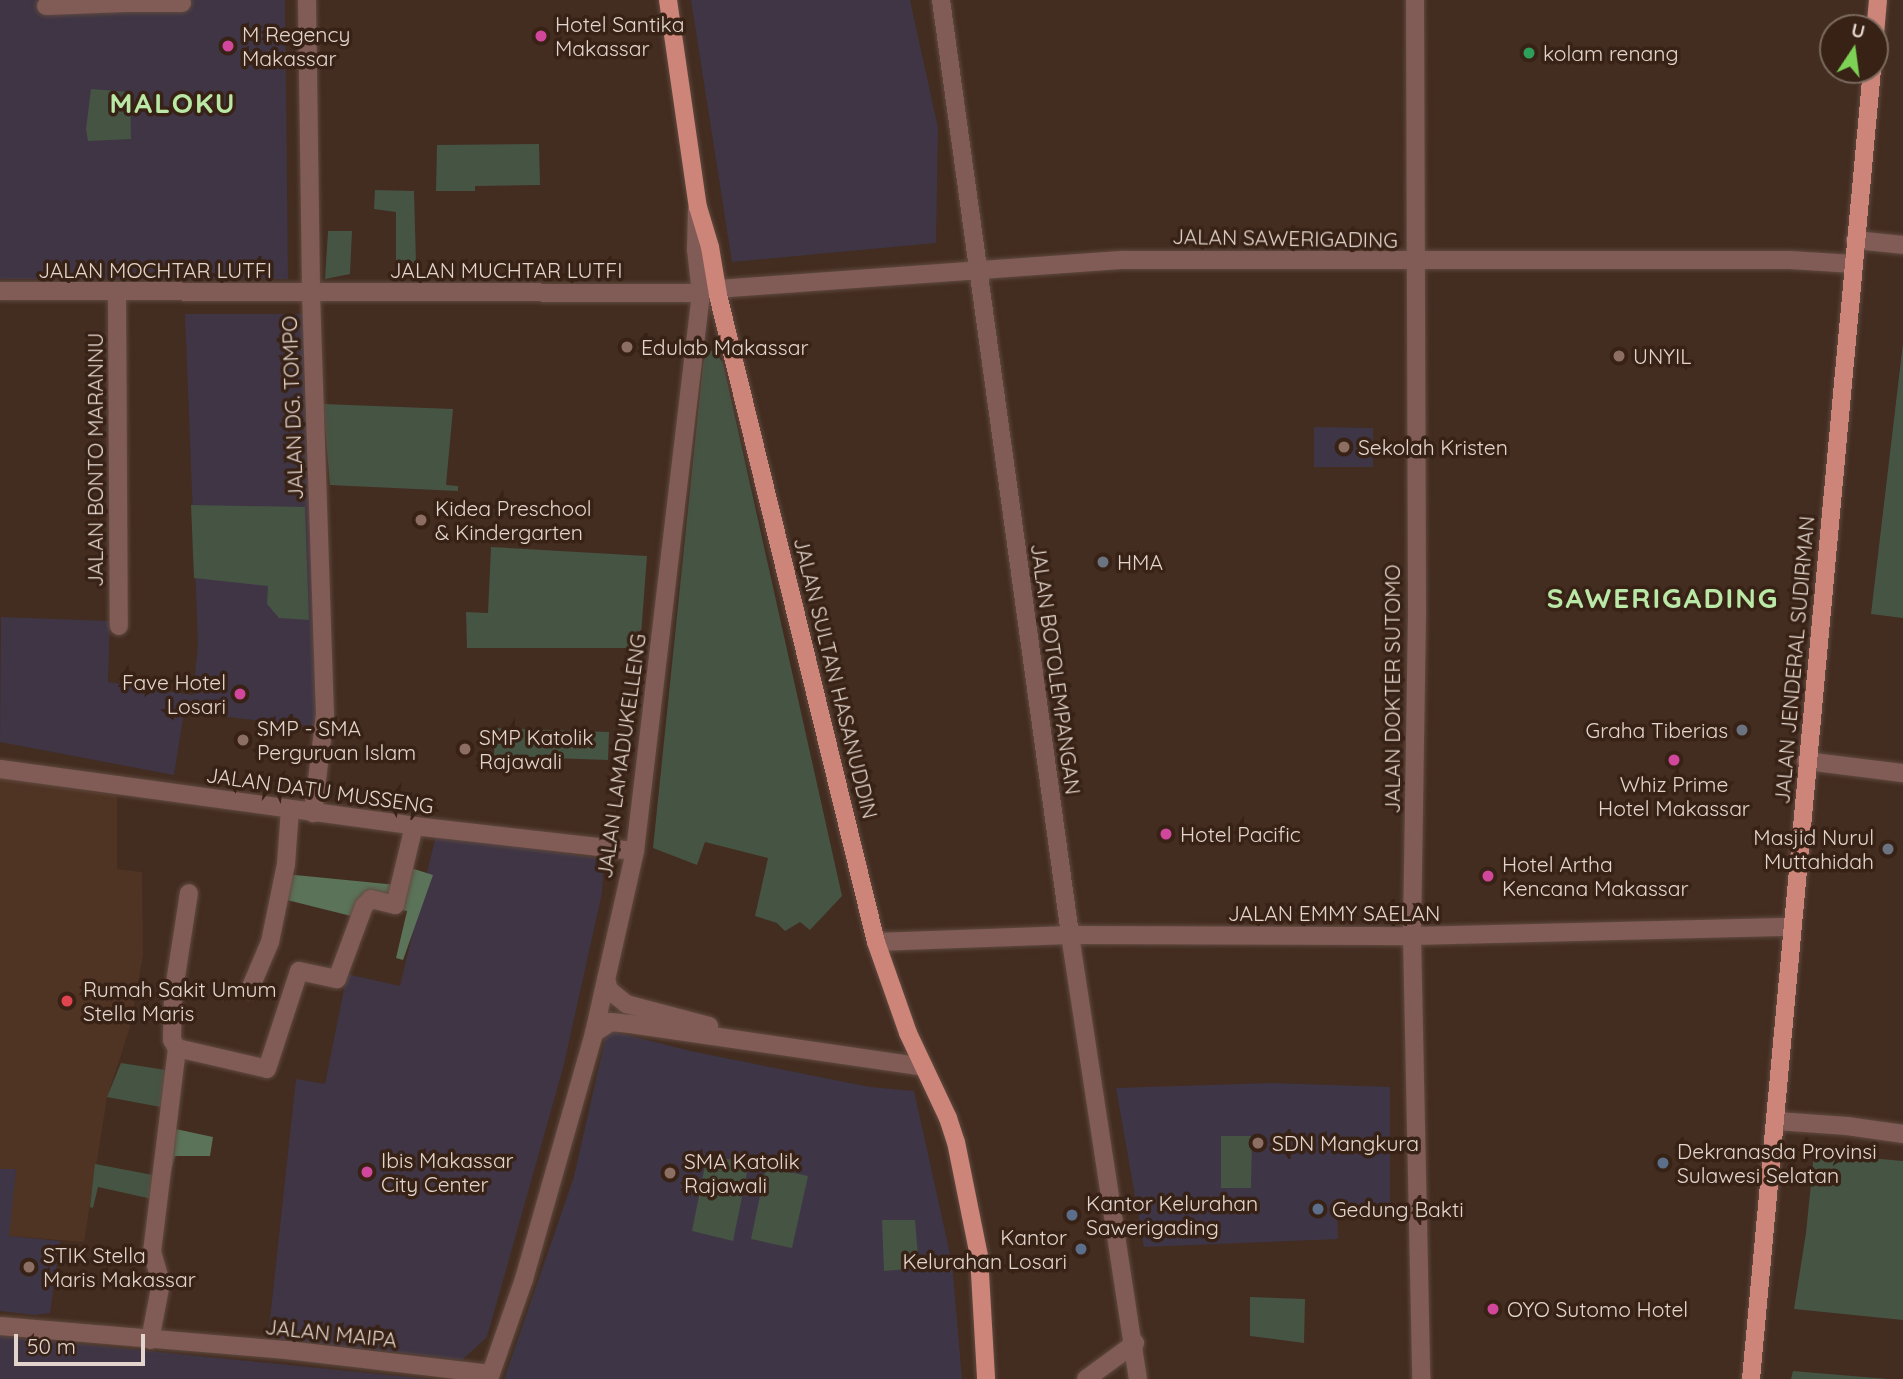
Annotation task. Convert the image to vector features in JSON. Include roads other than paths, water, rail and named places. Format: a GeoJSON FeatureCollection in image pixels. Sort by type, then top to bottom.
{"type":"FeatureCollection","features":[{"type":"Feature","properties":{"kind":"main road","name":"JALAN SULTAN HASANUDDIN"},"geometry":{"type":"LineString","coordinates":[[668,0],[698,207],[710,247],[709,291],[876,942],[888,983],[956,1142],[979,1256],[986,1379]]}},
{"type":"Feature","properties":{"kind":"main road","name":"JALAN JENDERAL SUDIRMAN"},"geometry":{"type":"LineString","coordinates":[[1752,1379],[1777,1121],[1806,761],[1871,84]]}},
{"type":"Feature","properties":{"kind":"main road"},"geometry":{"type":"LineString","coordinates":[[985,1358],[994,1379]]}},
{"type":"Feature","properties":{"kind":"street","name":"JALAN DG. TOMPO"},"geometry":{"type":"LineString","coordinates":[[307,0],[310,294],[325,713],[313,813]]}},
{"type":"Feature","properties":{"kind":"street","name":"JALAN BOTOLEMPANGAN"},"geometry":{"type":"LineString","coordinates":[[941,0],[1070,935],[1135,1343],[1138,1379]]}},
{"type":"Feature","properties":{"kind":"street","name":"JALAN DOKTER SUTOMO"},"geometry":{"type":"LineString","coordinates":[[1415,0],[1417,614],[1412,936],[1420,1379]]}},
{"type":"Feature","properties":{"kind":"street"},"geometry":{"type":"LineString","coordinates":[[46,6],[125,2],[182,3]]}},
{"type":"Feature","properties":{"kind":"street"},"geometry":{"type":"LineString","coordinates":[[1855,240],[1903,245]]}},
{"type":"Feature","properties":{"kind":"street","name":"JALAN SAWERIGADING"},"geometry":{"type":"LineString","coordinates":[[709,291],[1122,260],[1790,260],[1854,264]]}},
{"type":"Feature","properties":{"kind":"street","name":"JALAN MOCHTAR LUTFI"},"geometry":{"type":"LineString","coordinates":[[0,291],[310,294]]}},
{"type":"Feature","properties":{"kind":"street","name":"JALAN MUCHTAR LUTFI"},"geometry":{"type":"LineString","coordinates":[[310,294],[709,291]]}},
{"type":"Feature","properties":{"kind":"street","name":"JALAN LAMADUKELLENG"},"geometry":{"type":"LineString","coordinates":[[489,1377],[524,1279],[594,1033],[635,851],[709,291]]}},
{"type":"Feature","properties":{"kind":"street","name":"JALAN BONTO MARANNU"},"geometry":{"type":"LineString","coordinates":[[117,294],[119,626]]}},
{"type":"Feature","properties":{"kind":"street"},"geometry":{"type":"LineString","coordinates":[[1806,761],[1903,773]]}},
{"type":"Feature","properties":{"kind":"street","name":"JALAN DATU MUSSENG"},"geometry":{"type":"LineString","coordinates":[[0,769],[313,813],[635,851]]}},
{"type":"Feature","properties":{"kind":"street"},"geometry":{"type":"LineString","coordinates":[[250,989],[270,942],[286,864],[290,810]]}},
{"type":"Feature","properties":{"kind":"street"},"geometry":{"type":"LineString","coordinates":[[177,1048],[267,1069],[299,971],[337,979],[364,906],[371,899],[395,905],[414,826]]}},
{"type":"Feature","properties":{"kind":"street"},"geometry":{"type":"LineString","coordinates":[[150,1340],[161,1283],[152,1252],[177,1048],[172,1040],[173,996],[189,893]]}},
{"type":"Feature","properties":{"kind":"street","name":"JALAN EMMY SAELAN"},"geometry":{"type":"LineString","coordinates":[[876,942],[1070,935],[1412,936],[1792,927]]}},
{"type":"Feature","properties":{"kind":"street"},"geometry":{"type":"LineString","coordinates":[[606,979],[609,990],[626,1003],[762,1042]]}},
{"type":"Feature","properties":{"kind":"street"},"geometry":{"type":"LineString","coordinates":[[594,1033],[611,1022],[924,1067]]}},
{"type":"Feature","properties":{"kind":"street"},"geometry":{"type":"LineString","coordinates":[[1777,1121],[1903,1133]]}},
{"type":"Feature","properties":{"kind":"street","name":"JALAN MAIPA"},"geometry":{"type":"LineString","coordinates":[[0,1325],[287,1350],[489,1377]]}},
{"type":"Feature","properties":{"kind":"street"},"geometry":{"type":"LineString","coordinates":[[1086,1379],[1135,1343]]}},
{"type":"Feature","properties":{"kind":"place","name":"Hotel Santika Makassar"},"geometry":{"type":"Point","coordinates":[541,36]}},
{"type":"Feature","properties":{"kind":"place","name":"M Regency Makassar"},"geometry":{"type":"Point","coordinates":[228,46]}},
{"type":"Feature","properties":{"kind":"place","name":"kolam renang"},"geometry":{"type":"Point","coordinates":[1529,53]}},
{"type":"Feature","properties":{"kind":"place","name":"Edulab Makassar"},"geometry":{"type":"Point","coordinates":[627,347]}},
{"type":"Feature","properties":{"kind":"place","name":"UNYIL"},"geometry":{"type":"Point","coordinates":[1619,356]}},
{"type":"Feature","properties":{"kind":"place","name":"Sekolah Kristen"},"geometry":{"type":"Point","coordinates":[1344,447]}},
{"type":"Feature","properties":{"kind":"place","name":"Kidea Preschool & Kindergarten"},"geometry":{"type":"Point","coordinates":[421,520]}},
{"type":"Feature","properties":{"kind":"place","name":"HMA"},"geometry":{"type":"Point","coordinates":[1103,562]}},
{"type":"Feature","properties":{"kind":"place","name":"Fave Hotel Losari"},"geometry":{"type":"Point","coordinates":[240,694]}},
{"type":"Feature","properties":{"kind":"place","name":"Graha Tiberias"},"geometry":{"type":"Point","coordinates":[1742,730]}},
{"type":"Feature","properties":{"kind":"place","name":"SMP - SMA Perguruan Islam"},"geometry":{"type":"Point","coordinates":[243,740]}},
{"type":"Feature","properties":{"kind":"place","name":"SMP Katolik Rajawali"},"geometry":{"type":"Point","coordinates":[465,749]}},
{"type":"Feature","properties":{"kind":"place","name":"Whiz Prime Hotel Makassar"},"geometry":{"type":"Point","coordinates":[1674,760]}},
{"type":"Feature","properties":{"kind":"place","name":"Hotel Pacific"},"geometry":{"type":"Point","coordinates":[1166,834]}},
{"type":"Feature","properties":{"kind":"place","name":"Masjid Nurul Muttahidah"},"geometry":{"type":"Point","coordinates":[1888,849]}},
{"type":"Feature","properties":{"kind":"place","name":"Hotel Artha Kencana Makassar"},"geometry":{"type":"Point","coordinates":[1488,876]}},
{"type":"Feature","properties":{"kind":"place","name":"Rumah Sakit Umum Stella Maris"},"geometry":{"type":"Point","coordinates":[67,1001]}},
{"type":"Feature","properties":{"kind":"place","name":"SDN Mangkura"},"geometry":{"type":"Point","coordinates":[1258,1143]}},
{"type":"Feature","properties":{"kind":"place","name":"Dekranasda Provinsi Sulawesi Selatan"},"geometry":{"type":"Point","coordinates":[1663,1163]}},
{"type":"Feature","properties":{"kind":"place","name":"Ibis Makassar City Center"},"geometry":{"type":"Point","coordinates":[367,1172]}},
{"type":"Feature","properties":{"kind":"place","name":"SMA Katolik Rajawali"},"geometry":{"type":"Point","coordinates":[670,1173]}},
{"type":"Feature","properties":{"kind":"place","name":"Gedung Bakti"},"geometry":{"type":"Point","coordinates":[1318,1209]}},
{"type":"Feature","properties":{"kind":"place","name":"Kantor Kelurahan Sawerigading"},"geometry":{"type":"Point","coordinates":[1072,1215]}},
{"type":"Feature","properties":{"kind":"place","name":"Kantor Kelurahan Losari"},"geometry":{"type":"Point","coordinates":[1081,1249]}},
{"type":"Feature","properties":{"kind":"place","name":"STIK Stella Maris Makassar"},"geometry":{"type":"Point","coordinates":[29,1267]}},
{"type":"Feature","properties":{"kind":"place","name":"OYO Sutomo Hotel"},"geometry":{"type":"Point","coordinates":[1493,1309]}},
{"type":"Feature","properties":{"kind":"district","name":"MALOKU"},"geometry":{"type":"Point","coordinates":[173,103]}},
{"type":"Feature","properties":{"kind":"district","name":"SAWERIGADING"},"geometry":{"type":"Point","coordinates":[1663,598]}}]}
